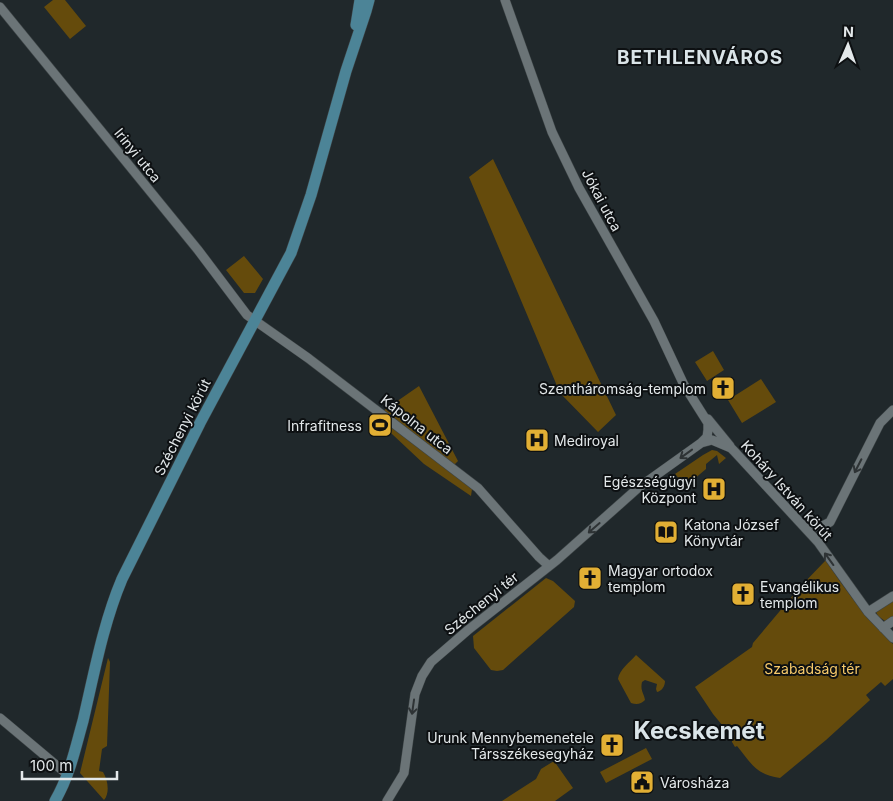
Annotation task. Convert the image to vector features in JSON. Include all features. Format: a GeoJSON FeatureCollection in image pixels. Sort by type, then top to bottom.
{"type":"FeatureCollection","features":[{"type":"Feature","properties":{"kind":"main road","name":"Széchenyi körút"},"geometry":{"type":"LineString","coordinates":[[346,71],[360,0]]}},
{"type":"Feature","properties":{"kind":"main road","name":"Széchenyi körút"},"geometry":{"type":"LineString","coordinates":[[55,801],[71,767],[111,611],[122,579],[200,423],[291,252],[311,195],[346,71],[369,0]]}},
{"type":"Feature","properties":{"kind":"street","name":"Jókai utca"},"geometry":{"type":"LineString","coordinates":[[505,0],[552,132],[579,188],[654,321],[684,385],[696,402]]}},
{"type":"Feature","properties":{"kind":"street","name":"Irinyi utca"},"geometry":{"type":"LineString","coordinates":[[0,7],[198,250],[247,315],[255,320]]}},
{"type":"Feature","properties":{"kind":"street","name":"Kápolna utca"},"geometry":{"type":"LineString","coordinates":[[255,320],[316,364],[478,488],[549,566]]}},
{"type":"Feature","properties":{"kind":"street"},"geometry":{"type":"LineString","coordinates":[[696,402],[708,427],[707,437],[701,443]]}},
{"type":"Feature","properties":{"kind":"street","name":"Koháry István körút"},"geometry":{"type":"LineString","coordinates":[[696,402],[727,446],[818,542],[868,612],[893,638]]}},
{"type":"Feature","properties":{"kind":"street"},"geometry":{"type":"LineString","coordinates":[[803,525],[819,528],[830,522],[880,423],[893,410]]}},
{"type":"Feature","properties":{"kind":"street"},"geometry":{"type":"LineString","coordinates":[[701,443],[712,440],[727,446]]}},
{"type":"Feature","properties":{"kind":"street","name":"Széchenyi tér"},"geometry":{"type":"LineString","coordinates":[[387,801],[404,773],[415,694],[422,676],[431,662],[468,630],[557,560],[638,488],[701,443]]}},
{"type":"Feature","properties":{"kind":"street"},"geometry":{"type":"LineString","coordinates":[[868,612],[893,596]]}},
{"type":"Feature","properties":{"kind":"street"},"geometry":{"type":"LineString","coordinates":[[883,628],[893,621]]}},
{"type":"Feature","properties":{"kind":"street"},"geometry":{"type":"LineString","coordinates":[[0,718],[68,775]]}},
{"type":"Feature","properties":{"kind":"green space"},"geometry":{"type":"Polygon","coordinates":[[[53,0],[65,0],[86,26],[70,39],[44,7],[53,0]]]}},
{"type":"Feature","properties":{"kind":"green space"},"geometry":{"type":"Polygon","coordinates":[[[493,159],[616,415],[598,432],[560,393],[469,177],[493,159]]]}},
{"type":"Feature","properties":{"kind":"green space"},"geometry":{"type":"Polygon","coordinates":[[[244,256],[263,279],[255,293],[244,293],[226,270],[244,256]]]}},
{"type":"Feature","properties":{"kind":"green space"},"geometry":{"type":"Polygon","coordinates":[[[713,351],[724,370],[707,381],[695,362],[713,351]]]}},
{"type":"Feature","properties":{"kind":"green space"},"geometry":{"type":"Polygon","coordinates":[[[761,379],[776,402],[742,423],[728,400],[761,379]]]}},
{"type":"Feature","properties":{"kind":"green space"},"geometry":{"type":"Polygon","coordinates":[[[419,386],[458,461],[454,465],[383,411],[419,386]]]}},
{"type":"Feature","properties":{"kind":"green space"},"geometry":{"type":"Polygon","coordinates":[[[378,416],[472,489],[471,496],[424,464],[376,419],[378,416]]]}},
{"type":"Feature","properties":{"kind":"green space"},"geometry":{"type":"Polygon","coordinates":[[[712,450],[717,451],[726,458],[719,464],[717,455],[706,464],[706,469],[687,488],[675,474],[712,450]]]}},
{"type":"Feature","properties":{"kind":"green space","name":"Szabadság tér"},"geometry":{"type":"Polygon","coordinates":[[[826,560],[857,604],[893,644],[893,679],[885,686],[881,682],[866,695],[870,700],[780,778],[759,771],[737,746],[735,747],[732,737],[713,714],[695,687],[752,647],[753,643],[800,587],[826,560]]]}},
{"type":"Feature","properties":{"kind":"green space"},"geometry":{"type":"Polygon","coordinates":[[[546,578],[553,581],[575,601],[574,607],[503,670],[491,670],[474,648],[473,636],[546,578]]]}},
{"type":"Feature","properties":{"kind":"green space"},"geometry":{"type":"Polygon","coordinates":[[[893,601],[893,617],[885,621],[876,612],[893,601]]]}},
{"type":"Feature","properties":{"kind":"green space"},"geometry":{"type":"Polygon","coordinates":[[[636,655],[665,681],[663,688],[657,692],[657,684],[645,680],[642,682],[645,700],[637,704],[631,703],[618,679],[623,669],[636,655]]]}},
{"type":"Feature","properties":{"kind":"green space"},"geometry":{"type":"Polygon","coordinates":[[[108,658],[110,662],[107,746],[102,749],[99,771],[103,772],[107,783],[108,790],[104,800],[80,773],[108,658]]]}},
{"type":"Feature","properties":{"kind":"green space"},"geometry":{"type":"Polygon","coordinates":[[[646,748],[652,759],[606,783],[600,772],[646,748]]]}},
{"type":"Feature","properties":{"kind":"green space"},"geometry":{"type":"Polygon","coordinates":[[[554,761],[573,788],[555,801],[502,801],[536,779],[541,769],[554,761]]]}},
{"type":"Feature","properties":{"kind":"place","name":"Szentháromság-templom"},"geometry":{"type":"Point","coordinates":[723,388]}},
{"type":"Feature","properties":{"kind":"place","name":"Infrafitness"},"geometry":{"type":"Point","coordinates":[380,425]}},
{"type":"Feature","properties":{"kind":"place","name":"Mediroyal"},"geometry":{"type":"Point","coordinates":[537,440]}},
{"type":"Feature","properties":{"kind":"place","name":"Egészségügyi Központ"},"geometry":{"type":"Point","coordinates":[714,489]}},
{"type":"Feature","properties":{"kind":"place","name":"Katona József Könyvtár"},"geometry":{"type":"Point","coordinates":[666,532]}},
{"type":"Feature","properties":{"kind":"place","name":"Magyar ortodox templom"},"geometry":{"type":"Point","coordinates":[590,578]}},
{"type":"Feature","properties":{"kind":"place","name":"Evangélikus templom"},"geometry":{"type":"Point","coordinates":[743,594]}},
{"type":"Feature","properties":{"kind":"place","name":"Urunk Mennybemenetele Társszékesegyház"},"geometry":{"type":"Point","coordinates":[612,745]}},
{"type":"Feature","properties":{"kind":"place","name":"Városháza"},"geometry":{"type":"Point","coordinates":[642,782]}},
{"type":"Feature","properties":{"kind":"district","name":"BETHLENVÁROS"},"geometry":{"type":"Point","coordinates":[700,57]}},
{"type":"Feature","properties":{"kind":"district","name":"Kecskemét"},"geometry":{"type":"Point","coordinates":[699,730]}}]}
